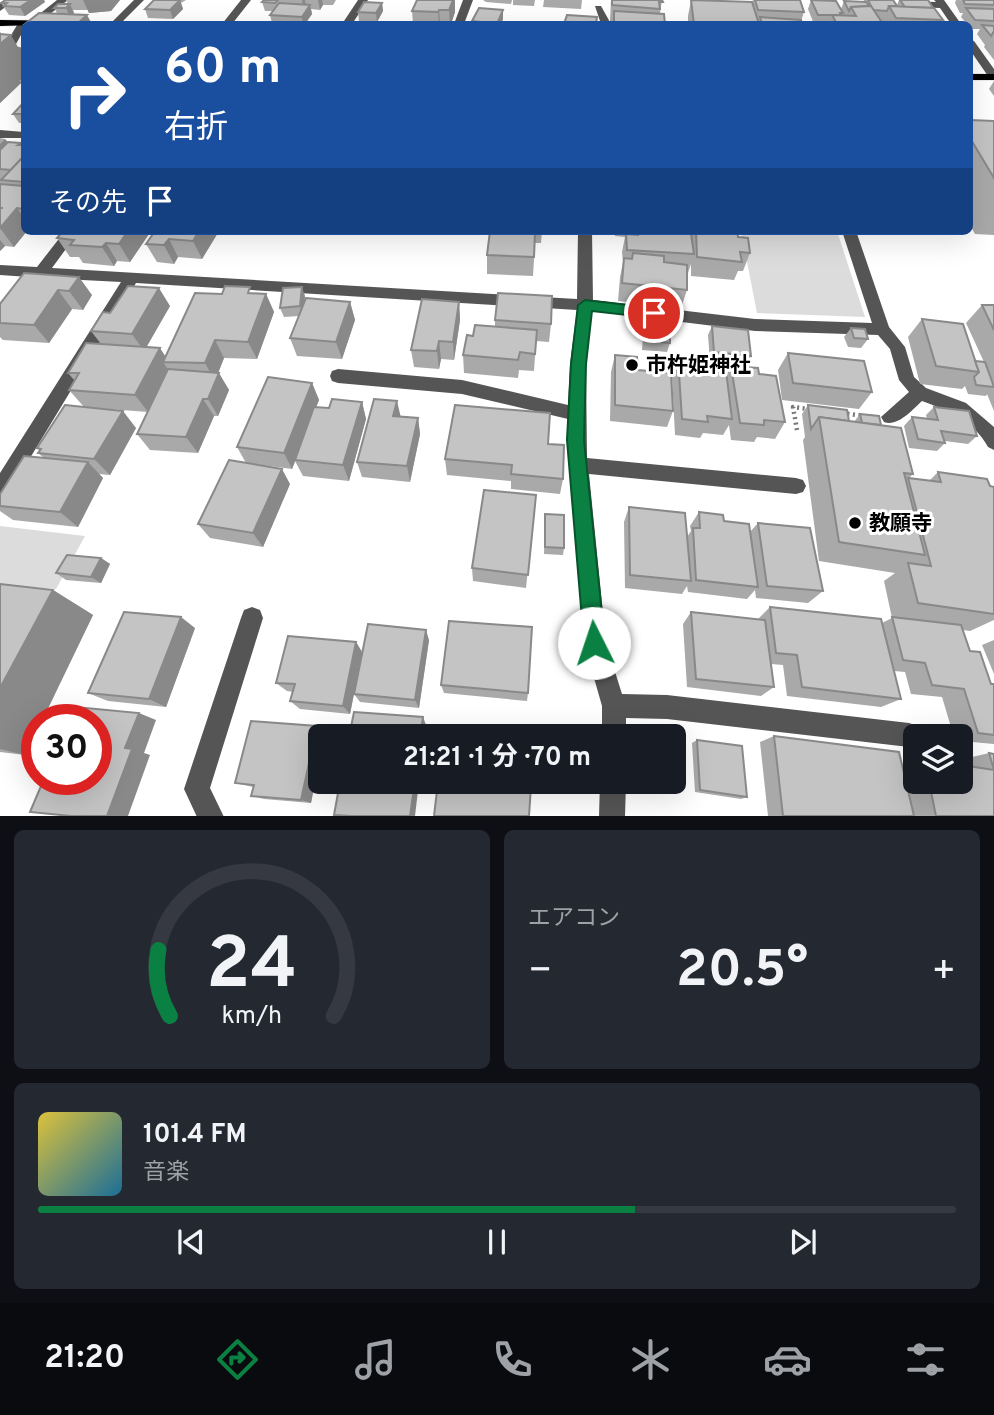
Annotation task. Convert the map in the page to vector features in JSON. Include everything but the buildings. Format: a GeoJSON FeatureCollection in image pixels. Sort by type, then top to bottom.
{"type":"FeatureCollection","features":[{"type":"Feature","properties":{"kind":"main road"},"geometry":{"type":"LineString","coordinates":[[0,23],[21,24]]}},
{"type":"Feature","properties":{"kind":"main road"},"geometry":{"type":"LineString","coordinates":[[973,77],[994,77]]}},
{"type":"Feature","properties":{"kind":"street"},"geometry":{"type":"LineString","coordinates":[[0,8],[10,0]]}},
{"type":"Feature","properties":{"kind":"street"},"geometry":{"type":"LineString","coordinates":[[32,21],[63,0]]}},
{"type":"Feature","properties":{"kind":"street"},"geometry":{"type":"LineString","coordinates":[[118,21],[139,0]]}},
{"type":"Feature","properties":{"kind":"street"},"geometry":{"type":"LineString","coordinates":[[230,21],[246,0]]}},
{"type":"Feature","properties":{"kind":"street"},"geometry":{"type":"LineString","coordinates":[[349,21],[363,0]]}},
{"type":"Feature","properties":{"kind":"street"},"geometry":{"type":"LineString","coordinates":[[461,21],[468,0]]}},
{"type":"Feature","properties":{"kind":"street"},"geometry":{"type":"LineString","coordinates":[[892,3],[940,3],[954,21]]}},
{"type":"Feature","properties":{"kind":"street"},"geometry":{"type":"LineString","coordinates":[[598,8],[604,21]]}},
{"type":"Feature","properties":{"kind":"street"},"geometry":{"type":"LineString","coordinates":[[0,51],[21,31]]}},
{"type":"Feature","properties":{"kind":"street"},"geometry":{"type":"LineString","coordinates":[[973,47],[994,77]]}},
{"type":"Feature","properties":{"kind":"street"},"geometry":{"type":"LineString","coordinates":[[0,134],[21,135]]}},
{"type":"Feature","properties":{"kind":"street"},"geometry":{"type":"LineString","coordinates":[[26,292],[69,235]]}},
{"type":"Feature","properties":{"kind":"street"},"geometry":{"type":"LineString","coordinates":[[585,235],[585,305],[578,364],[576,414],[579,465],[594,643],[614,706],[614,724]]}},
{"type":"Feature","properties":{"kind":"street"},"geometry":{"type":"LineString","coordinates":[[850,235],[882,329],[898,347],[907,380],[920,393],[960,408],[993,438]]}},
{"type":"Feature","properties":{"kind":"street"},"geometry":{"type":"LineString","coordinates":[[0,270],[585,305],[755,325],[882,329]]}},
{"type":"Feature","properties":{"kind":"street"},"geometry":{"type":"LineString","coordinates":[[0,490],[131,279]]}},
{"type":"Feature","properties":{"kind":"street"},"geometry":{"type":"LineString","coordinates":[[338,376],[462,387],[576,414]]}},
{"type":"Feature","properties":{"kind":"street"},"geometry":{"type":"LineString","coordinates":[[890,417],[920,393]]}},
{"type":"Feature","properties":{"kind":"street"},"geometry":{"type":"LineString","coordinates":[[579,465],[796,486]]}},
{"type":"Feature","properties":{"kind":"street"},"geometry":{"type":"LineString","coordinates":[[210,816],[197,789],[252,618]]}},
{"type":"Feature","properties":{"kind":"street"},"geometry":{"type":"LineString","coordinates":[[614,706],[667,707],[903,734]]}},
{"type":"Feature","properties":{"kind":"street"},"geometry":{"type":"LineString","coordinates":[[612,816],[613,794]]}},
{"type":"Feature","properties":{"kind":"path"},"geometry":{"type":"LineString","coordinates":[[797,430],[793,407],[817,410]]}},
{"type":"Feature","properties":{"kind":"path"},"geometry":{"type":"LineString","coordinates":[[830,412],[890,417]]}},
{"type":"Feature","properties":{"kind":"shaded area"},"geometry":{"type":"Polygon","coordinates":[[[742,235],[838,235],[865,317],[757,313],[742,235]]]}},
{"type":"Feature","properties":{"kind":"shaded area"},"geometry":{"type":"Polygon","coordinates":[[[0,526],[85,536],[56,589],[0,585],[0,526]]]}},
{"type":"Feature","properties":{"kind":"place","name":"市杵姫神社"},"geometry":{"type":"Point","coordinates":[632,365]}},
{"type":"Feature","properties":{"kind":"place","name":"教願寺"},"geometry":{"type":"Point","coordinates":[855,523]}},
{"type":"Feature","properties":{"kind":"route"},"geometry":{"type":"LineString","coordinates":[[594,643],[576,440],[578,364],[585,305],[654,313]]}}]}
